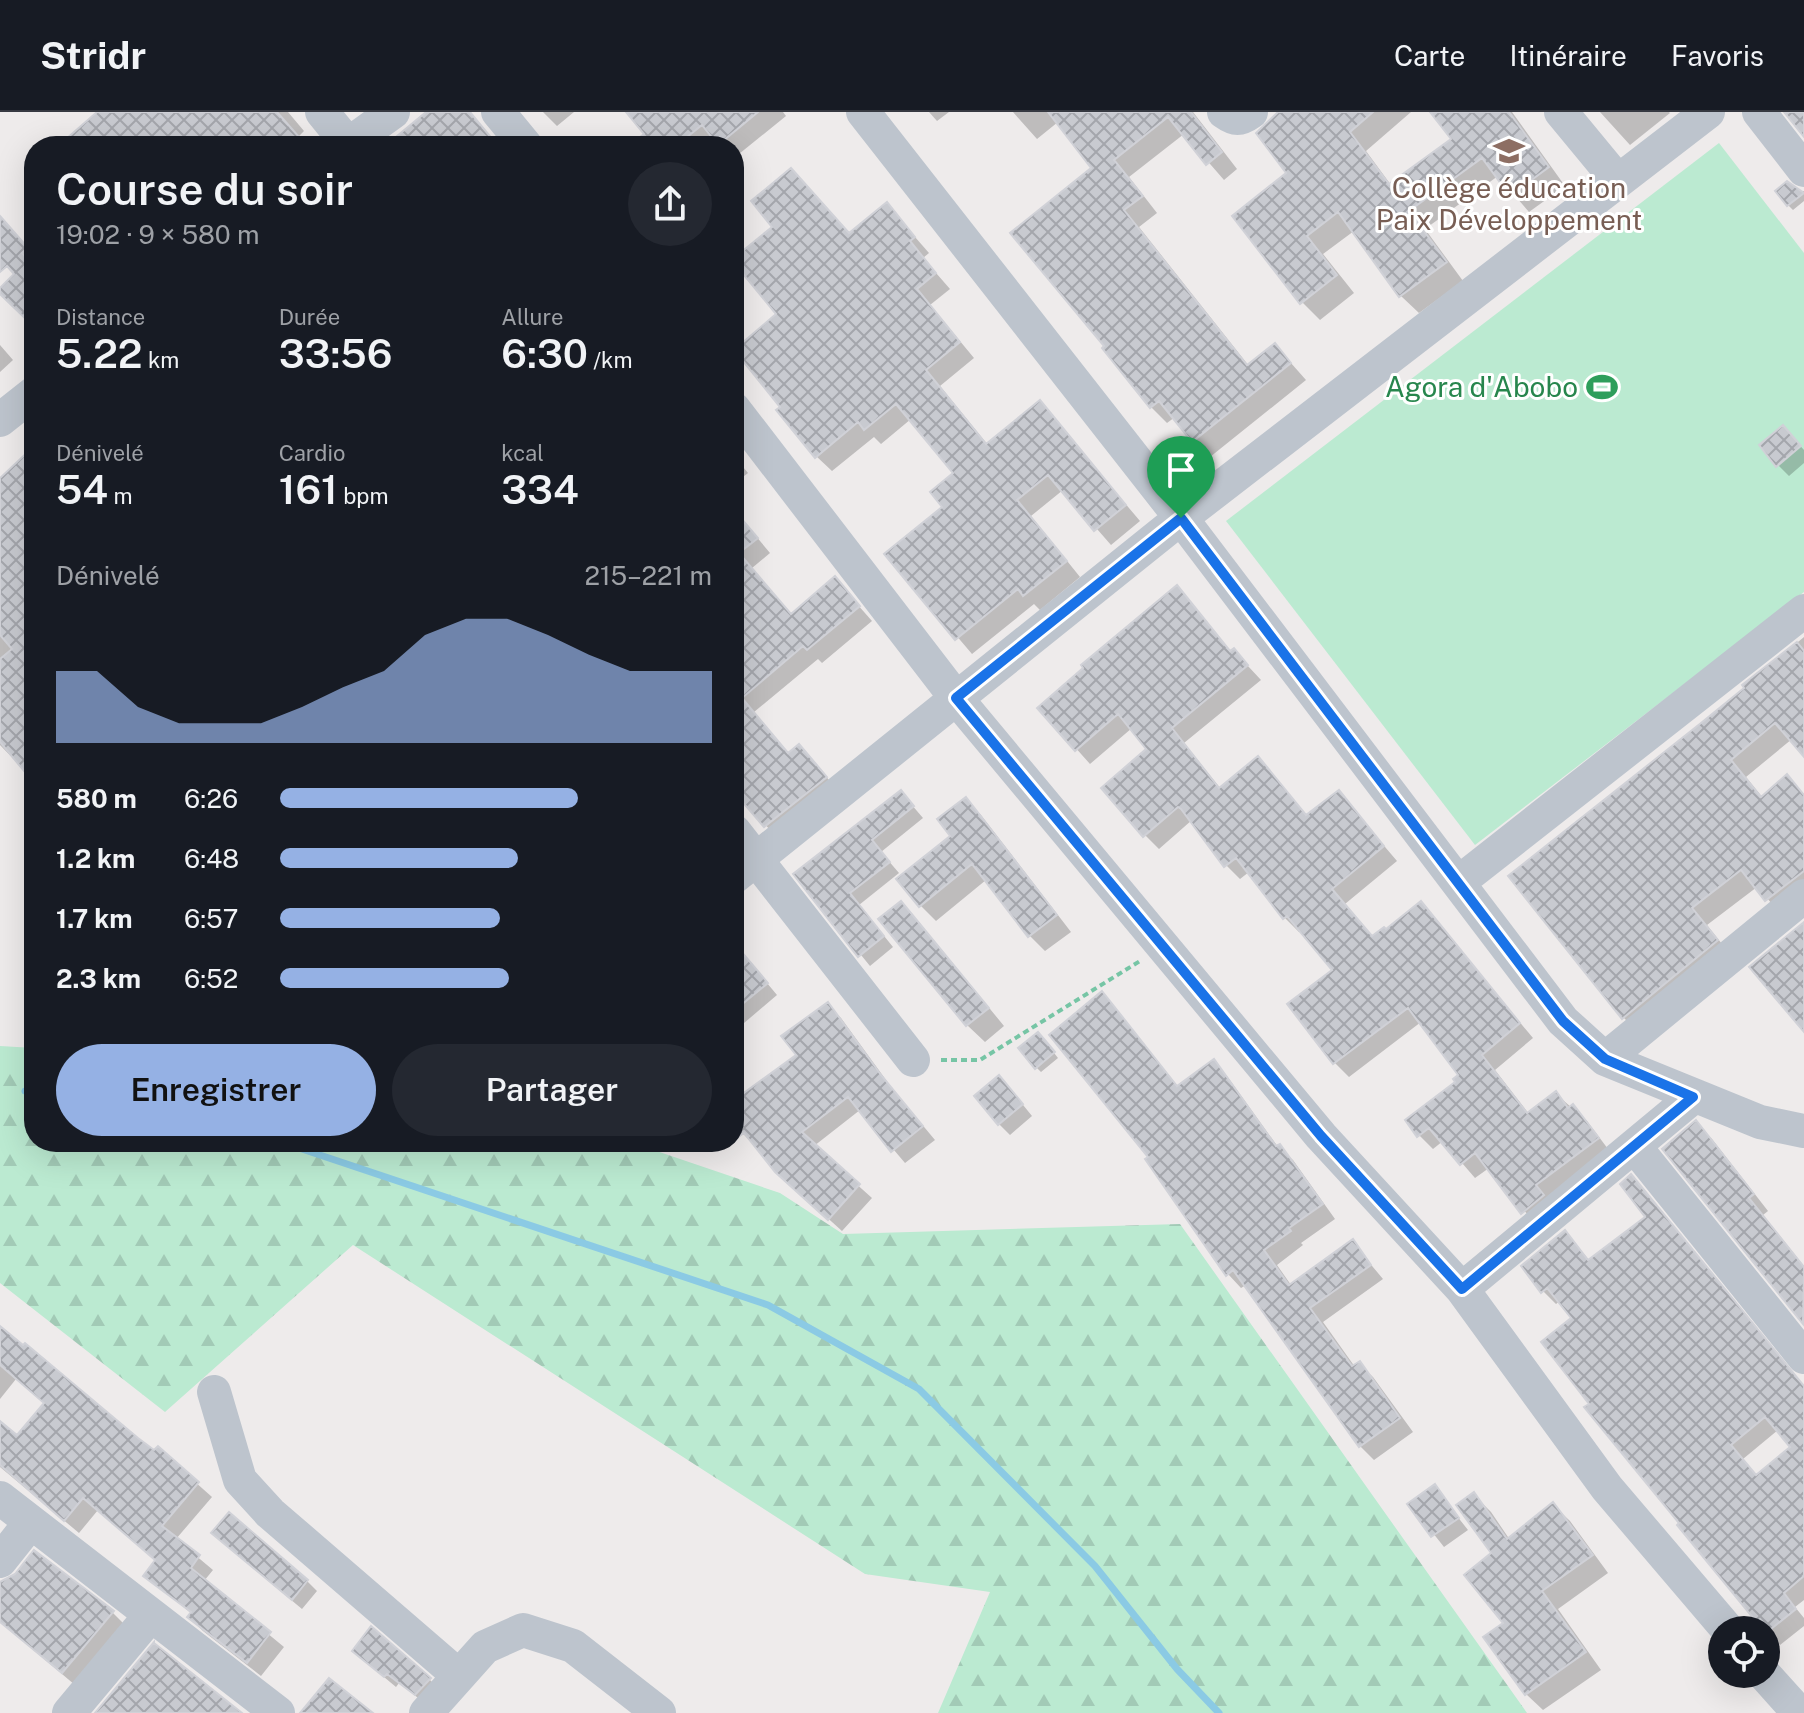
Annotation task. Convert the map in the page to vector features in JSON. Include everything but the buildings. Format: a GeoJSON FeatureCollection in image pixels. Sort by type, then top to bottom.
{"type":"FeatureCollection","features":[{"type":"Feature","properties":{"kind":"street"},"geometry":{"type":"LineString","coordinates":[[322,112],[340,136]]}},
{"type":"Feature","properties":{"kind":"street"},"geometry":{"type":"LineString","coordinates":[[360,136],[393,112]]}},
{"type":"Feature","properties":{"kind":"street"},"geometry":{"type":"LineString","coordinates":[[498,112],[518,136]]}},
{"type":"Feature","properties":{"kind":"street"},"geometry":{"type":"LineString","coordinates":[[863,112],[1181,518],[1563,1021],[1605,1059],[1760,1122],[1804,1131]]}},
{"type":"Feature","properties":{"kind":"street"},"geometry":{"type":"LineString","coordinates":[[1224,112],[1233,119],[1241,119],[1251,112]]}},
{"type":"Feature","properties":{"kind":"street"},"geometry":{"type":"LineString","coordinates":[[1561,112],[1618,181]]}},
{"type":"Feature","properties":{"kind":"street"},"geometry":{"type":"LineString","coordinates":[[913,1060],[745,868],[1181,518],[1708,112]]}},
{"type":"Feature","properties":{"kind":"street"},"geometry":{"type":"LineString","coordinates":[[1759,112],[1804,170]]}},
{"type":"Feature","properties":{"kind":"street"},"geometry":{"type":"LineString","coordinates":[[0,420],[24,401]]}},
{"type":"Feature","properties":{"kind":"street"},"geometry":{"type":"LineString","coordinates":[[744,422],[956,698],[1321,1136],[1462,1289],[1607,1488],[1716,1616]]}},
{"type":"Feature","properties":{"kind":"street"},"geometry":{"type":"LineString","coordinates":[[1459,882],[1804,611]]}},
{"type":"Feature","properties":{"kind":"street"},"geometry":{"type":"LineString","coordinates":[[1605,1059],[1804,896]]}},
{"type":"Feature","properties":{"kind":"street"},"geometry":{"type":"LineString","coordinates":[[1462,1289],[1693,1097]]}},
{"type":"Feature","properties":{"kind":"street"},"geometry":{"type":"LineString","coordinates":[[1635,1147],[1804,1357]]}},
{"type":"Feature","properties":{"kind":"street"},"geometry":{"type":"LineString","coordinates":[[214,1392],[240,1480],[270,1513],[459,1676]]}},
{"type":"Feature","properties":{"kind":"street"},"geometry":{"type":"LineString","coordinates":[[0,1498],[278,1713]]}},
{"type":"Feature","properties":{"kind":"street"},"geometry":{"type":"LineString","coordinates":[[0,1561],[31,1522]]}},
{"type":"Feature","properties":{"kind":"street"},"geometry":{"type":"LineString","coordinates":[[69,1713],[150,1616]]}},
{"type":"Feature","properties":{"kind":"street"},"geometry":{"type":"LineString","coordinates":[[426,1713],[485,1647],[523,1630],[573,1646],[659,1713]]}},
{"type":"Feature","properties":{"kind":"street"},"geometry":{"type":"LineString","coordinates":[[1777,1688],[1799,1713]]}},
{"type":"Feature","properties":{"kind":"path"},"geometry":{"type":"LineString","coordinates":[[913,1060],[980,1060],[1143,959]]}},
{"type":"Feature","properties":{"kind":"green space","name":"Agora d'Abobo"},"geometry":{"type":"Polygon","coordinates":[[[1719,143],[1804,253],[1804,592],[1475,845],[1226,521],[1719,143]]]}},
{"type":"Feature","properties":{"kind":"green space"},"geometry":{"type":"Polygon","coordinates":[[[0,1046],[24,1047],[24,1152],[659,1152],[780,1193],[843,1234],[1180,1224],[1527,1713],[938,1713],[990,1592],[865,1574],[353,1245],[165,1412],[0,1283],[0,1046]]]}},
{"type":"Feature","properties":{"kind":"waterway"},"geometry":{"type":"LineString","coordinates":[[311,1152],[768,1305],[919,1389],[1095,1566],[1177,1669],[1219,1713]]}},
{"type":"Feature","properties":{"kind":"place","name":"Collège éducation Paix Développement"},"geometry":{"type":"Point","coordinates":[1509,151]}},
{"type":"Feature","properties":{"kind":"place","name":"Agora d'Abobo"},"geometry":{"type":"Point","coordinates":[1602,387]}},
{"type":"Feature","properties":{"kind":"route"},"geometry":{"type":"LineString","coordinates":[[1181,518],[1563,1021],[1605,1059],[1693,1097],[1462,1289],[1321,1136],[956,698],[1181,518]]}}]}
